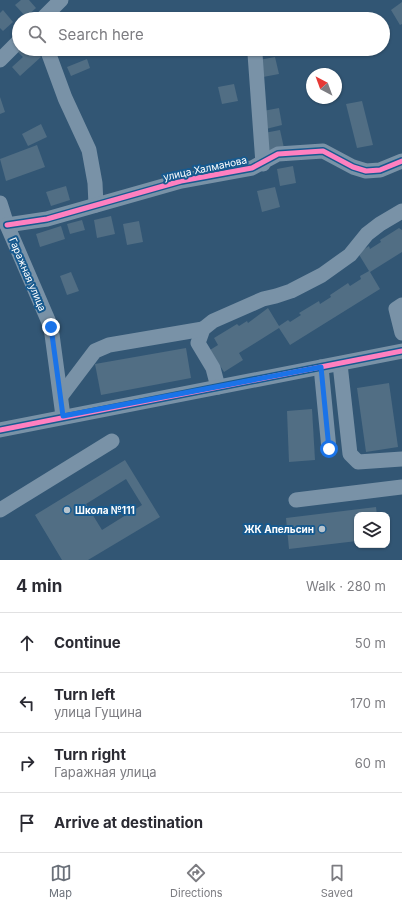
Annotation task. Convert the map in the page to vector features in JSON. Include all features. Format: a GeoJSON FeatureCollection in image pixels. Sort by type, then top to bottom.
{"type":"FeatureCollection","features":[{"type":"Feature","properties":{"kind":"street"},"geometry":{"type":"LineString","coordinates":[[49,12],[60,0]]}},
{"type":"Feature","properties":{"kind":"street"},"geometry":{"type":"LineString","coordinates":[[0,60],[12,48]]}},
{"type":"Feature","properties":{"kind":"street"},"geometry":{"type":"LineString","coordinates":[[50,56],[65,98],[89,150],[95,183],[96,205]]}},
{"type":"Feature","properties":{"kind":"street"},"geometry":{"type":"LineString","coordinates":[[255,56],[263,164]]}},
{"type":"Feature","properties":{"kind":"street","name":"улица Халманова"},"geometry":{"type":"LineString","coordinates":[[7,225],[47,219],[181,181],[252,168],[263,164],[278,154],[323,151],[353,167],[366,171],[380,170],[402,161]]}},
{"type":"Feature","properties":{"kind":"street","name":"Гаражная улица"},"geometry":{"type":"LineString","coordinates":[[0,203],[7,225],[51,327],[63,416]]}},
{"type":"Feature","properties":{"kind":"street"},"geometry":{"type":"LineString","coordinates":[[60,396],[95,351],[109,345],[203,329],[213,321],[263,298],[276,296],[291,291],[322,275],[350,255],[367,234],[380,224],[402,211]]}},
{"type":"Feature","properties":{"kind":"street"},"geometry":{"type":"LineString","coordinates":[[402,305],[396,309],[402,333]]}},
{"type":"Feature","properties":{"kind":"street"},"geometry":{"type":"LineString","coordinates":[[203,329],[198,343],[213,368],[218,387]]}},
{"type":"Feature","properties":{"kind":"street"},"geometry":{"type":"LineString","coordinates":[[0,430],[63,416],[402,352]]}},
{"type":"Feature","properties":{"kind":"street"},"geometry":{"type":"LineString","coordinates":[[340,364],[350,454],[358,462],[402,459]]}},
{"type":"Feature","properties":{"kind":"street"},"geometry":{"type":"LineString","coordinates":[[321,367],[329,449]]}},
{"type":"Feature","properties":{"kind":"street"},"geometry":{"type":"LineString","coordinates":[[0,510],[112,441]]}},
{"type":"Feature","properties":{"kind":"street"},"geometry":{"type":"LineString","coordinates":[[296,500],[402,487]]}},
{"type":"Feature","properties":{"kind":"building"},"geometry":{"type":"Polygon","coordinates":[[[21,0],[29,0],[36,8],[32,12],[21,12],[15,5],[21,0]]]}},
{"type":"Feature","properties":{"kind":"building"},"geometry":{"type":"Polygon","coordinates":[[[402,2],[402,24],[400,25],[391,10],[402,2]]]}},
{"type":"Feature","properties":{"kind":"building"},"geometry":{"type":"Polygon","coordinates":[[[3,10],[12,21],[12,23],[3,31],[0,28],[0,13],[3,10]]]}},
{"type":"Feature","properties":{"kind":"building"},"geometry":{"type":"Polygon","coordinates":[[[22,56],[41,57],[20,76],[12,67],[23,57],[22,56]]]}},
{"type":"Feature","properties":{"kind":"building"},"geometry":{"type":"Polygon","coordinates":[[[275,57],[279,74],[263,77],[259,60],[275,57]]]}},
{"type":"Feature","properties":{"kind":"building"},"geometry":{"type":"Polygon","coordinates":[[[87,59],[90,68],[71,76],[67,67],[87,59]]]}},
{"type":"Feature","properties":{"kind":"building"},"geometry":{"type":"Polygon","coordinates":[[[234,84],[238,101],[222,104],[218,87],[234,84]]]}},
{"type":"Feature","properties":{"kind":"building"},"geometry":{"type":"Polygon","coordinates":[[[0,97],[5,112],[0,114],[0,97]]]}},
{"type":"Feature","properties":{"kind":"building"},"geometry":{"type":"Polygon","coordinates":[[[362,101],[373,145],[357,148],[346,104],[362,101]]]}},
{"type":"Feature","properties":{"kind":"building"},"geometry":{"type":"Polygon","coordinates":[[[279,108],[282,125],[266,129],[263,111],[279,108]]]}},
{"type":"Feature","properties":{"kind":"building"},"geometry":{"type":"Polygon","coordinates":[[[41,124],[47,137],[28,146],[22,134],[41,124]]]}},
{"type":"Feature","properties":{"kind":"building"},"geometry":{"type":"Polygon","coordinates":[[[280,130],[284,148],[268,151],[264,133],[280,130]]]}},
{"type":"Feature","properties":{"kind":"building"},"geometry":{"type":"Polygon","coordinates":[[[37,145],[45,167],[6,181],[0,159],[37,145]]]}},
{"type":"Feature","properties":{"kind":"building"},"geometry":{"type":"Polygon","coordinates":[[[293,166],[296,183],[280,186],[277,169],[293,166]]]}},
{"type":"Feature","properties":{"kind":"building"},"geometry":{"type":"Polygon","coordinates":[[[66,186],[70,200],[51,206],[46,192],[66,186]]]}},
{"type":"Feature","properties":{"kind":"building"},"geometry":{"type":"Polygon","coordinates":[[[275,187],[280,207],[262,212],[257,191],[275,187]]]}},
{"type":"Feature","properties":{"kind":"building"},"geometry":{"type":"Polygon","coordinates":[[[111,216],[115,234],[97,238],[94,220],[111,216]]]}},
{"type":"Feature","properties":{"kind":"building"},"geometry":{"type":"Polygon","coordinates":[[[82,220],[85,230],[70,234],[67,224],[82,220]]]}},
{"type":"Feature","properties":{"kind":"building"},"geometry":{"type":"Polygon","coordinates":[[[139,221],[143,242],[127,245],[123,224],[139,221]]]}},
{"type":"Feature","properties":{"kind":"building"},"geometry":{"type":"Polygon","coordinates":[[[61,226],[65,239],[40,247],[36,234],[61,226]]]}},
{"type":"Feature","properties":{"kind":"building"},"geometry":{"type":"Polygon","coordinates":[[[399,228],[402,230],[402,252],[370,272],[380,289],[290,345],[279,328],[239,353],[243,360],[224,372],[210,350],[218,345],[214,338],[237,324],[239,326],[247,321],[248,323],[268,308],[279,326],[288,320],[290,322],[301,315],[299,313],[319,301],[320,304],[348,283],[350,286],[361,279],[360,276],[369,271],[358,253],[369,246],[370,249],[381,242],[380,240],[399,228]]]}},
{"type":"Feature","properties":{"kind":"building"},"geometry":{"type":"Polygon","coordinates":[[[71,272],[79,291],[67,295],[60,276],[71,272]]]}},
{"type":"Feature","properties":{"kind":"building"},"geometry":{"type":"Polygon","coordinates":[[[186,348],[191,378],[101,395],[95,364],[186,348]]]}},
{"type":"Feature","properties":{"kind":"building"},"geometry":{"type":"Polygon","coordinates":[[[389,383],[398,447],[366,452],[357,388],[389,383]]]}},
{"type":"Feature","properties":{"kind":"building"},"geometry":{"type":"Polygon","coordinates":[[[312,409],[315,460],[289,462],[287,411],[312,409]]]}},
{"type":"Feature","properties":{"kind":"building","name":"Школа №111"},"geometry":{"type":"Polygon","coordinates":[[[125,460],[160,517],[88,560],[62,560],[35,515],[125,460]],[[126,479],[86,504],[102,530],[142,505],[126,479]]]}},
{"type":"Feature","properties":{"kind":"building","name":"ЖК Апельсин"},"geometry":{"type":"Polygon","coordinates":[[[376,507],[377,512],[354,512],[354,541],[289,549],[286,518],[376,507]]]}},
{"type":"Feature","properties":{"kind":"cycle path"},"geometry":{"type":"LineString","coordinates":[[7,225],[47,219],[181,181],[252,168],[278,154],[323,151],[353,167],[366,171],[380,170],[402,161]]}},
{"type":"Feature","properties":{"kind":"cycle path"},"geometry":{"type":"LineString","coordinates":[[0,430],[402,351]]}},
{"type":"Feature","properties":{"kind":"place","name":"Школа №111"},"geometry":{"type":"Point","coordinates":[67,510]}},
{"type":"Feature","properties":{"kind":"place","name":"ЖК Апельсин"},"geometry":{"type":"Point","coordinates":[322,529]}},
{"type":"Feature","properties":{"kind":"route"},"geometry":{"type":"LineString","coordinates":[[51,327],[63,416],[321,367],[329,449]]}}]}
